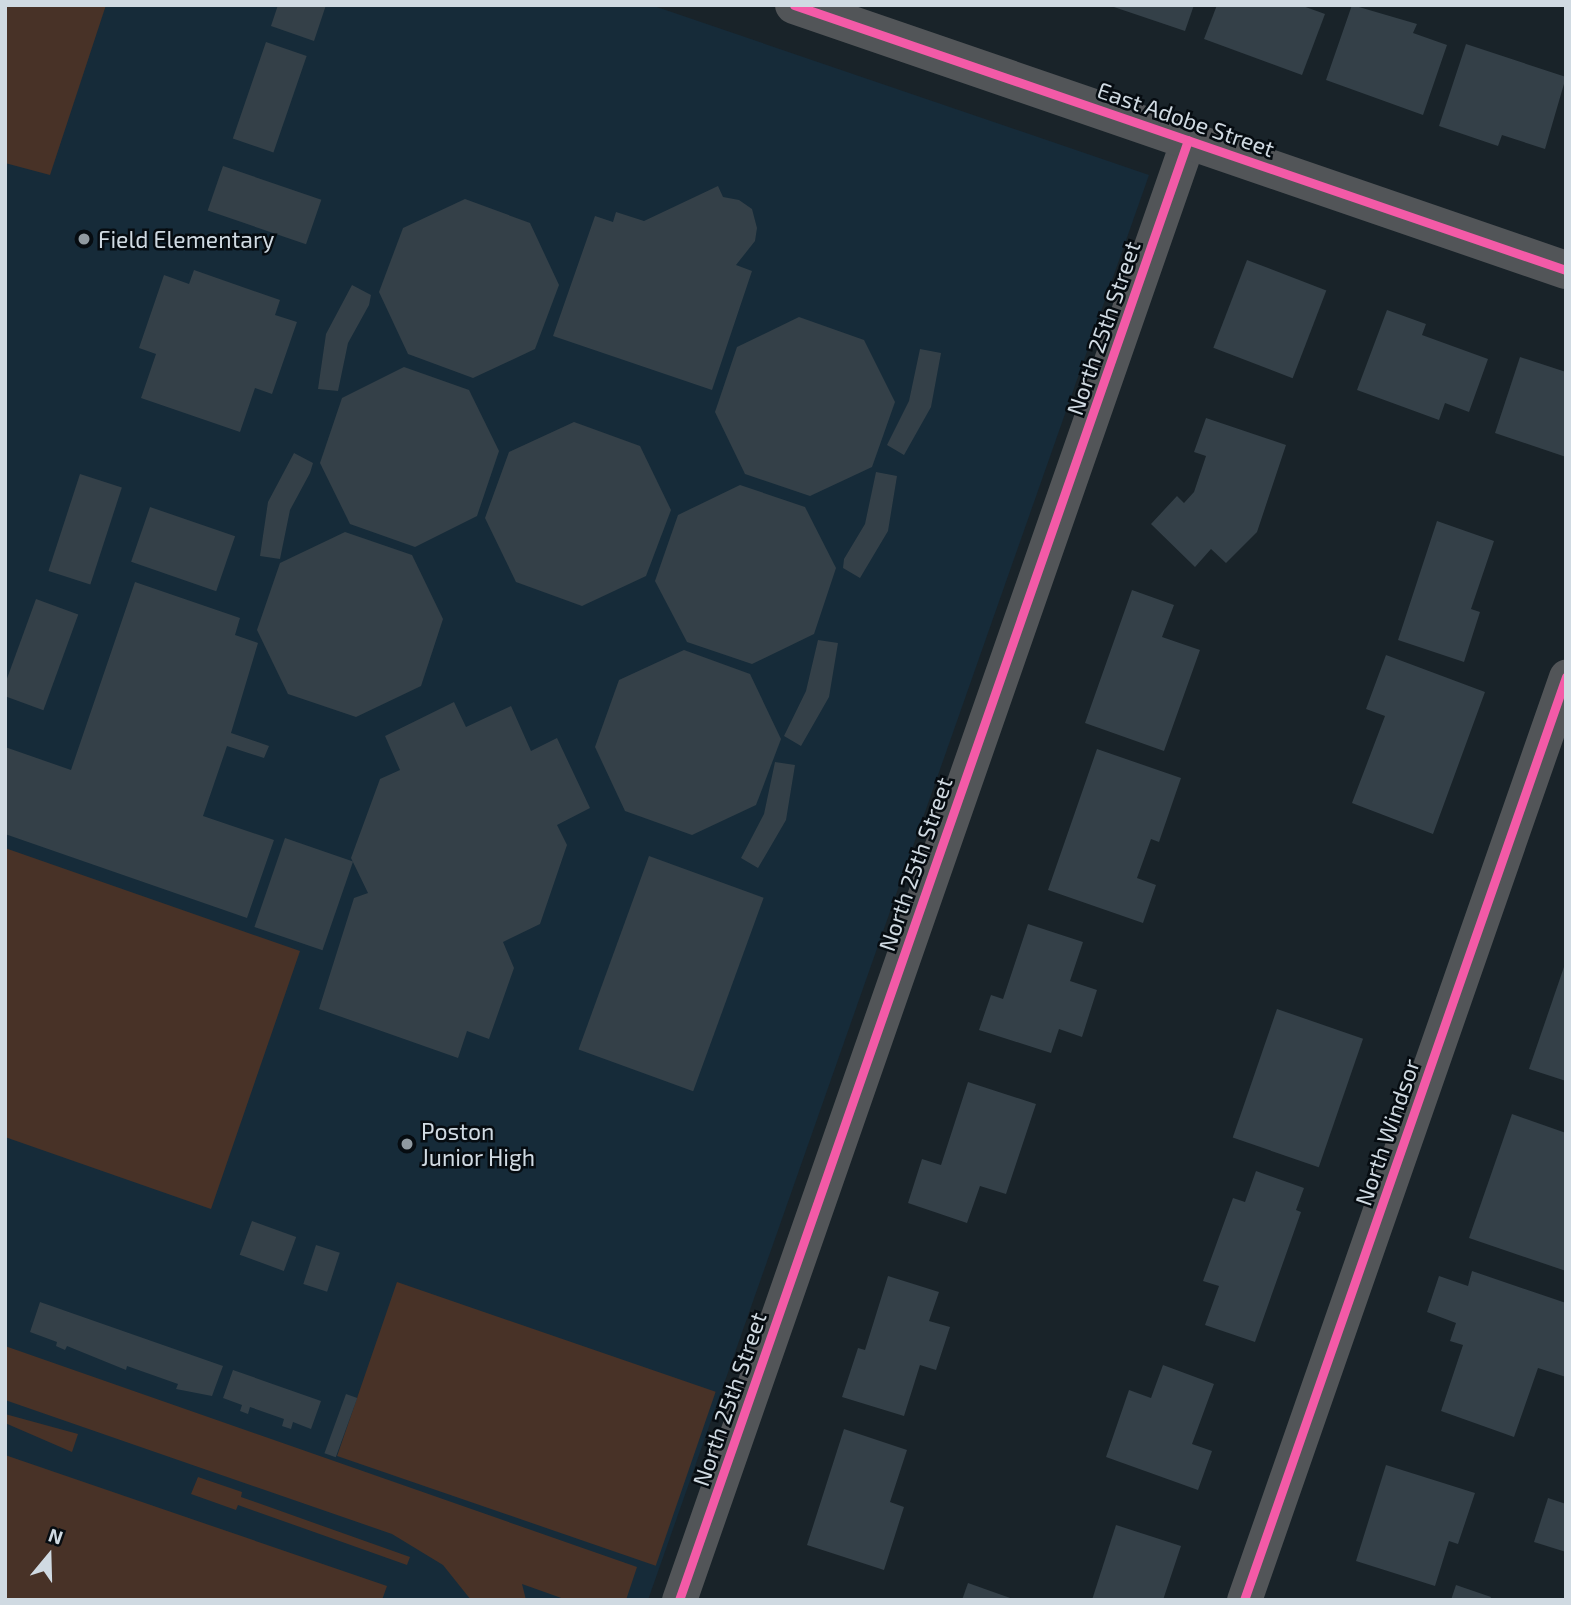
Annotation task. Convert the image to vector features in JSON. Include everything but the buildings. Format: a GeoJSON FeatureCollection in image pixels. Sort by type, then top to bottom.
{"type":"FeatureCollection","features":[{"type":"Feature","properties":{"kind":"street","name":"East Adobe Street"},"geometry":{"type":"LineString","coordinates":[[794,5],[1566,270]]}},
{"type":"Feature","properties":{"kind":"street","name":"North 25th Street"},"geometry":{"type":"LineString","coordinates":[[679,1600],[1188,140]]}},
{"type":"Feature","properties":{"kind":"street","name":"North Windsor"},"geometry":{"type":"LineString","coordinates":[[1244,1600],[1566,677]]}},
{"type":"Feature","properties":{"kind":"shaded area","name":"Poston Junior High"},"geometry":{"type":"Polygon","coordinates":[[[5,5],[651,5],[1149,175],[648,1600],[5,1600],[5,5]]]}},
{"type":"Feature","properties":{"kind":"shaded area"},"geometry":{"type":"Polygon","coordinates":[[[5,5],[106,5],[50,175],[5,163],[5,5]]]}},
{"type":"Feature","properties":{"kind":"shaded area"},"geometry":{"type":"Polygon","coordinates":[[[5,848],[300,951],[211,1209],[5,1137],[5,848]]]}},
{"type":"Feature","properties":{"kind":"shaded area"},"geometry":{"type":"Polygon","coordinates":[[[397,1282],[716,1392],[656,1566],[337,1456],[397,1282]]]}},
{"type":"Feature","properties":{"kind":"shaded area"},"geometry":{"type":"Polygon","coordinates":[[[5,1346],[637,1567],[626,1600],[567,1600],[522,1584],[526,1600],[471,1600],[443,1565],[392,1534],[5,1400],[5,1346]]]}},
{"type":"Feature","properties":{"kind":"shaded area"},"geometry":{"type":"Polygon","coordinates":[[[5,1414],[78,1434],[72,1452],[5,1423],[5,1414]]]}},
{"type":"Feature","properties":{"kind":"shaded area"},"geometry":{"type":"Polygon","coordinates":[[[5,1455],[387,1586],[382,1600],[5,1600],[5,1455]]]}},
{"type":"Feature","properties":{"kind":"shaded area"},"geometry":{"type":"Polygon","coordinates":[[[198,1477],[242,1492],[241,1497],[410,1557],[407,1565],[238,1505],[236,1510],[191,1494],[198,1477]]]}},
{"type":"Feature","properties":{"kind":"cycle path"},"geometry":{"type":"LineString","coordinates":[[794,5],[1566,270]]}},
{"type":"Feature","properties":{"kind":"cycle path"},"geometry":{"type":"LineString","coordinates":[[679,1600],[1188,140]]}},
{"type":"Feature","properties":{"kind":"cycle path"},"geometry":{"type":"LineString","coordinates":[[1244,1600],[1566,677]]}},
{"type":"Feature","properties":{"kind":"place","name":"Field Elementary"},"geometry":{"type":"Point","coordinates":[84,239]}},
{"type":"Feature","properties":{"kind":"place","name":"Poston Junior High"},"geometry":{"type":"Point","coordinates":[407,1144]}}]}
